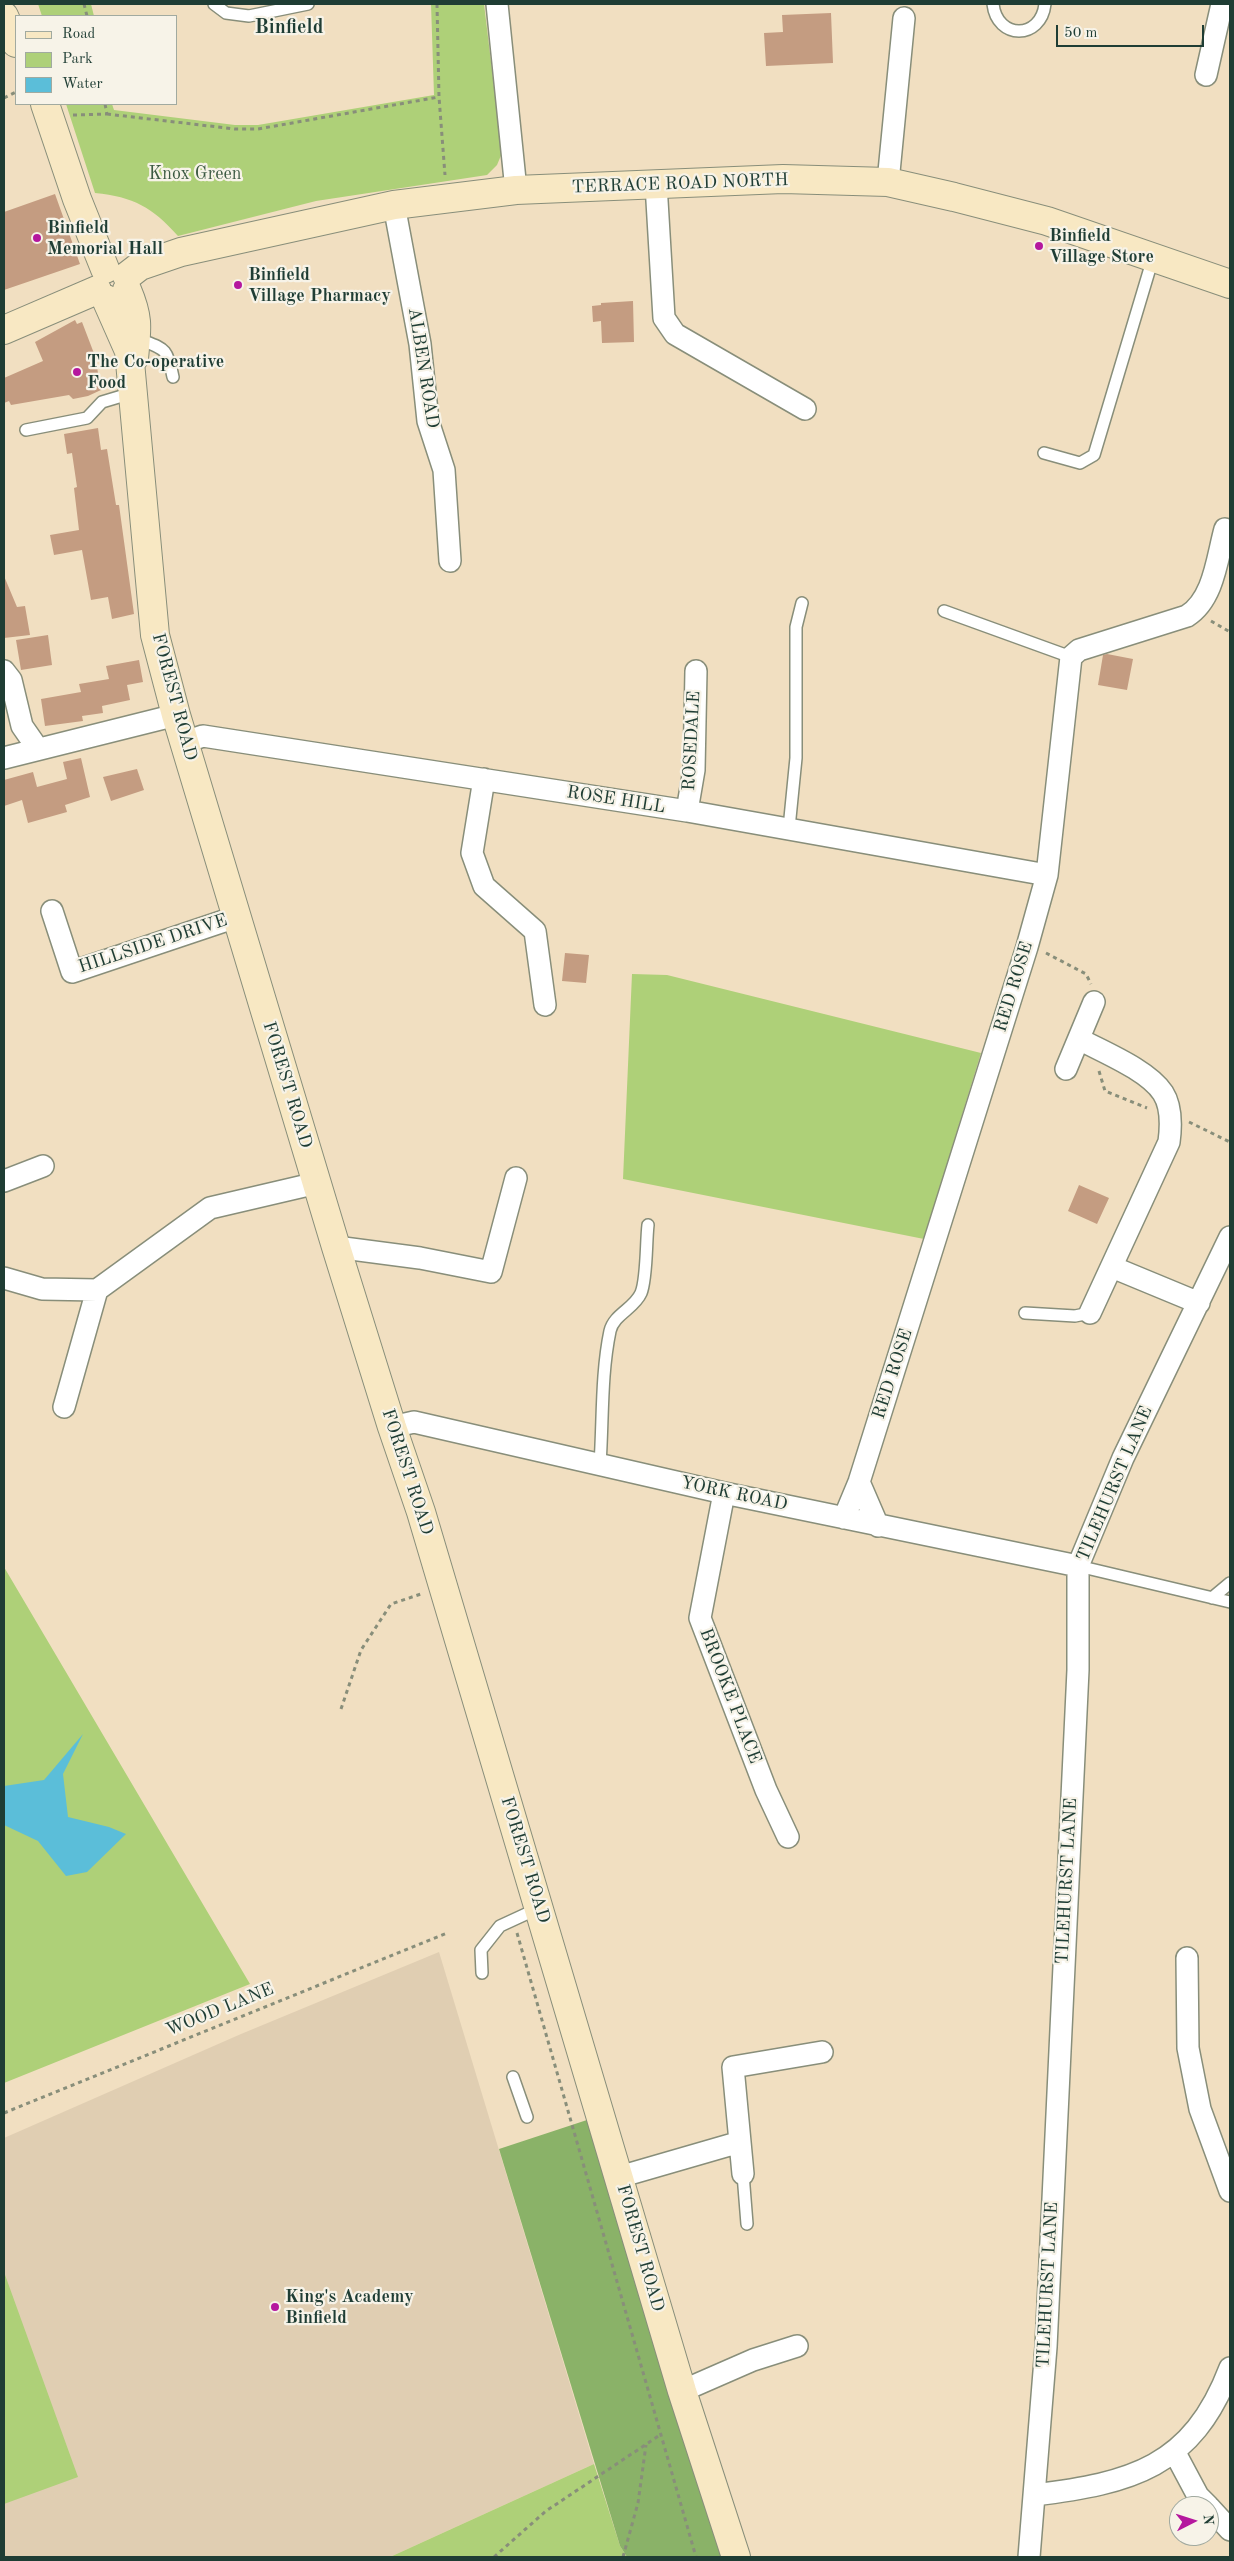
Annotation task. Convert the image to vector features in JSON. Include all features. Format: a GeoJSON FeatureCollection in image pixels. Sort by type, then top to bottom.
{"type":"FeatureCollection","features":[{"type":"Feature","properties":{"kind":"main road"},"geometry":{"type":"LineString","coordinates":[[4,16],[15,42]]}},
{"type":"Feature","properties":{"kind":"main road"},"geometry":{"type":"LineString","coordinates":[[4,36],[15,43]]}},
{"type":"Feature","properties":{"kind":"main road","name":"FOREST ROAD"},"geometry":{"type":"LineString","coordinates":[[52,118],[77,199],[113,285],[129,352],[155,635],[176,714],[336,1247],[392,1428],[421,1512],[682,2391],[736,2557]]}},
{"type":"Feature","properties":{"kind":"main road","name":"TERRACE ROAD NORTH"},"geometry":{"type":"LineString","coordinates":[[4,330],[113,285],[140,266],[181,252],[394,205],[516,190],[783,179],[888,182],[1047,221],[1230,284]]}},
{"type":"Feature","properties":{"kind":"main road","name":"FOREST ROAD"},"geometry":{"type":"LineString","coordinates":[[113,285],[136,312],[133,384]]}},
{"type":"Feature","properties":{"kind":"street"},"geometry":{"type":"LineString","coordinates":[[497,4],[516,190]]}},
{"type":"Feature","properties":{"kind":"street"},"geometry":{"type":"LineString","coordinates":[[1206,75],[1222,4]]}},
{"type":"Feature","properties":{"kind":"street"},"geometry":{"type":"LineString","coordinates":[[888,182],[904,18]]}},
{"type":"Feature","properties":{"kind":"street"},"geometry":{"type":"LineString","coordinates":[[656,184],[664,318],[675,334],[805,409]]}},
{"type":"Feature","properties":{"kind":"street","name":"ALBEN ROAD"},"geometry":{"type":"LineString","coordinates":[[394,205],[420,344],[428,421],[444,470],[450,561]]}},
{"type":"Feature","properties":{"kind":"street"},"geometry":{"type":"LineString","coordinates":[[1071,657],[1080,650],[1187,616],[1194,612],[1205,599],[1225,530]]}},
{"type":"Feature","properties":{"kind":"street","name":"RED ROSE"},"geometry":{"type":"LineString","coordinates":[[844,1518],[859,1482],[1047,875],[1071,657]]}},
{"type":"Feature","properties":{"kind":"street"},"geometry":{"type":"LineString","coordinates":[[4,671],[10,680],[22,726],[38,749]]}},
{"type":"Feature","properties":{"kind":"street","name":"ROSEDALE"},"geometry":{"type":"LineString","coordinates":[[687,811],[694,770],[696,671]]}},
{"type":"Feature","properties":{"kind":"street"},"geometry":{"type":"LineString","coordinates":[[4,758],[176,714]]}},
{"type":"Feature","properties":{"kind":"street","name":"ROSE HILL"},"geometry":{"type":"LineString","coordinates":[[185,742],[204,736],[484,779],[789,828],[1047,875]]}},
{"type":"Feature","properties":{"kind":"street"},"geometry":{"type":"LineString","coordinates":[[484,779],[472,853],[484,886],[535,932],[545,1005]]}},
{"type":"Feature","properties":{"kind":"street","name":"HILLSIDE DRIVE"},"geometry":{"type":"LineString","coordinates":[[52,911],[72,972],[236,916]]}},
{"type":"Feature","properties":{"kind":"street"},"geometry":{"type":"LineString","coordinates":[[1066,1069],[1094,1002]]}},
{"type":"Feature","properties":{"kind":"street"},"geometry":{"type":"LineString","coordinates":[[1079,1039],[1138,1070],[1164,1094],[1171,1122],[1168,1142],[1090,1313]]}},
{"type":"Feature","properties":{"kind":"street"},"geometry":{"type":"LineString","coordinates":[[4,1181],[43,1166]]}},
{"type":"Feature","properties":{"kind":"street"},"geometry":{"type":"LineString","coordinates":[[336,1247],[420,1258],[491,1272],[516,1178]]}},
{"type":"Feature","properties":{"kind":"street"},"geometry":{"type":"LineString","coordinates":[[64,1407],[98,1290],[210,1208],[317,1182]]}},
{"type":"Feature","properties":{"kind":"street","name":"TILEHURST LANE"},"geometry":{"type":"LineString","coordinates":[[1029,2557],[1046,2347],[1078,1670],[1078,1566],[1122,1458],[1230,1236]]}},
{"type":"Feature","properties":{"kind":"street"},"geometry":{"type":"LineString","coordinates":[[1112,1267],[1199,1303]]}},
{"type":"Feature","properties":{"kind":"street"},"geometry":{"type":"LineString","coordinates":[[4,1278],[42,1288],[98,1290]]}},
{"type":"Feature","properties":{"kind":"street","name":"YORK ROAD"},"geometry":{"type":"LineString","coordinates":[[392,1428],[414,1422],[878,1526],[1078,1566]]}},
{"type":"Feature","properties":{"kind":"street"},"geometry":{"type":"LineString","coordinates":[[859,1482],[878,1526]]}},
{"type":"Feature","properties":{"kind":"street","name":"BROOKE PLACE"},"geometry":{"type":"LineString","coordinates":[[724,1492],[700,1618],[766,1790],[788,1837]]}},
{"type":"Feature","properties":{"kind":"street"},"geometry":{"type":"LineString","coordinates":[[1187,1958],[1188,2048],[1200,2109],[1230,2191]]}},
{"type":"Feature","properties":{"kind":"street"},"geometry":{"type":"LineString","coordinates":[[743,2174],[733,2067],[822,2052]]}},
{"type":"Feature","properties":{"kind":"street"},"geometry":{"type":"LineString","coordinates":[[619,2177],[740,2142]]}},
{"type":"Feature","properties":{"kind":"street"},"geometry":{"type":"LineString","coordinates":[[682,2391],[753,2360],[797,2346]]}},
{"type":"Feature","properties":{"kind":"street"},"geometry":{"type":"LineString","coordinates":[[1034,2495],[1090,2488],[1132,2476],[1167,2458],[1195,2431],[1225,2382],[1230,2368]]}},
{"type":"Feature","properties":{"kind":"street"},"geometry":{"type":"LineString","coordinates":[[1174,2451],[1198,2496]]}},
{"type":"Feature","properties":{"kind":"street"},"geometry":{"type":"LineString","coordinates":[[1219,2518],[1230,2530]]}},
{"type":"Feature","properties":{"kind":"lane"},"geometry":{"type":"LineString","coordinates":[[214,4],[226,14],[249,16],[308,4]]}},
{"type":"Feature","properties":{"kind":"lane"},"geometry":{"type":"LineString","coordinates":[[993,4],[994,12],[1003,25],[1018,31],[1026,30],[1040,20],[1044,4]]}},
{"type":"Feature","properties":{"kind":"lane"},"geometry":{"type":"LineString","coordinates":[[1044,453],[1080,463],[1094,455],[1153,258]]}},
{"type":"Feature","properties":{"kind":"lane"},"geometry":{"type":"LineString","coordinates":[[136,338],[163,349],[169,356],[173,377]]}},
{"type":"Feature","properties":{"kind":"lane"},"geometry":{"type":"LineString","coordinates":[[26,430],[87,418],[102,402],[133,384]]}},
{"type":"Feature","properties":{"kind":"lane"},"geometry":{"type":"LineString","coordinates":[[789,828],[796,758],[796,627],[802,603]]}},
{"type":"Feature","properties":{"kind":"lane"},"geometry":{"type":"LineString","coordinates":[[944,611],[1071,657]]}},
{"type":"Feature","properties":{"kind":"lane"},"geometry":{"type":"LineString","coordinates":[[600,1464],[607,1352],[611,1329],[614,1320],[633,1306],[641,1293],[648,1225]]}},
{"type":"Feature","properties":{"kind":"lane"},"geometry":{"type":"LineString","coordinates":[[1025,1313],[1075,1316],[1090,1313]]}},
{"type":"Feature","properties":{"kind":"lane"},"geometry":{"type":"LineString","coordinates":[[1078,1566],[1230,1602]]}},
{"type":"Feature","properties":{"kind":"lane"},"geometry":{"type":"LineString","coordinates":[[1212,1598],[1230,1583]]}},
{"type":"Feature","properties":{"kind":"lane"},"geometry":{"type":"LineString","coordinates":[[482,1973],[481,1950],[500,1926],[539,1908]]}},
{"type":"Feature","properties":{"kind":"lane"},"geometry":{"type":"LineString","coordinates":[[513,2077],[527,2118]]}},
{"type":"Feature","properties":{"kind":"lane"},"geometry":{"type":"LineString","coordinates":[[743,2174],[748,2224]]}},
{"type":"Feature","properties":{"kind":"path"},"geometry":{"type":"LineString","coordinates":[[437,4],[440,97],[447,198]]}},
{"type":"Feature","properties":{"kind":"path"},"geometry":{"type":"LineString","coordinates":[[52,118],[107,114],[234,129],[258,129],[440,97]]}},
{"type":"Feature","properties":{"kind":"path"},"geometry":{"type":"LineString","coordinates":[[105,105],[107,114]]}},
{"type":"Feature","properties":{"kind":"path"},"geometry":{"type":"LineString","coordinates":[[1026,947],[1049,954],[1086,974],[1091,981],[1089,994],[1094,1002]]}},
{"type":"Feature","properties":{"kind":"path"},"geometry":{"type":"LineString","coordinates":[[1098,1068],[1105,1091],[1150,1109]]}},
{"type":"Feature","properties":{"kind":"path"},"geometry":{"type":"LineString","coordinates":[[1186,1121],[1230,1142]]}},
{"type":"Feature","properties":{"kind":"path"},"geometry":{"type":"LineString","coordinates":[[341,1710],[361,1650],[391,1604],[443,1588]]}},
{"type":"Feature","properties":{"kind":"path"},"geometry":{"type":"LineString","coordinates":[[513,1920],[696,2557]]}},
{"type":"Feature","properties":{"kind":"path","name":"WOOD LANE"},"geometry":{"type":"LineString","coordinates":[[4,2113],[447,1933]]}},
{"type":"Feature","properties":{"kind":"path"},"geometry":{"type":"LineString","coordinates":[[494,2557],[546,2511],[660,2436]]}},
{"type":"Feature","properties":{"kind":"path"},"geometry":{"type":"LineString","coordinates":[[622,2557],[638,2503],[646,2444]]}},
{"type":"Feature","properties":{"kind":"shaded area","name":"King's Academy Binfield"},"geometry":{"type":"Polygon","coordinates":[[[439,1952],[594,2464],[390,2557],[4,2557],[4,2138],[241,2034],[439,1952]]]}},
{"type":"Feature","properties":{"kind":"green space"},"geometry":{"type":"Polygon","coordinates":[[[38,4],[91,4],[94,15],[42,15],[38,4]]]}},
{"type":"Feature","properties":{"kind":"green space","name":"Knox Green"},"geometry":{"type":"Polygon","coordinates":[[[431,4],[484,4],[502,153],[497,165],[487,175],[316,201],[178,236],[160,218],[141,205],[121,197],[95,193],[66,105],[112,105],[114,110],[235,125],[258,125],[434,95],[431,4]]]}},
{"type":"Feature","properties":{"kind":"green space"},"geometry":{"type":"Polygon","coordinates":[[[632,974],[667,975],[981,1053],[924,1239],[623,1179],[632,974]]]}},
{"type":"Feature","properties":{"kind":"green space"},"geometry":{"type":"Polygon","coordinates":[[[4,1567],[250,1984],[4,2083],[4,1567]]]}},
{"type":"Feature","properties":{"kind":"green space"},"geometry":{"type":"Polygon","coordinates":[[[590,2119],[727,2557],[627,2557],[620,2546],[499,2149],[590,2119]]]}},
{"type":"Feature","properties":{"kind":"green space"},"geometry":{"type":"Polygon","coordinates":[[[4,2272],[78,2477],[4,2504],[4,2272]]]}},
{"type":"Feature","properties":{"kind":"green space"},"geometry":{"type":"Polygon","coordinates":[[[594,2464],[620,2546],[627,2557],[390,2557],[594,2464]]]}},
{"type":"Feature","properties":{"kind":"water"},"geometry":{"type":"Polygon","coordinates":[[[83,1734],[63,1774],[68,1817],[109,1827],[126,1834],[87,1872],[66,1876],[38,1841],[4,1825],[4,1786],[44,1780],[83,1734]]]}},
{"type":"Feature","properties":{"kind":"building"},"geometry":{"type":"Polygon","coordinates":[[[831,13],[833,63],[766,66],[764,33],[783,32],[782,15],[831,13]]]}},
{"type":"Feature","properties":{"kind":"building","name":"Binfield Memorial Hall"},"geometry":{"type":"Polygon","coordinates":[[[55,194],[80,264],[4,290],[4,212],[55,194]]]}},
{"type":"Feature","properties":{"kind":"building"},"geometry":{"type":"Polygon","coordinates":[[[633,301],[634,342],[602,343],[601,321],[593,322],[592,306],[601,305],[601,303],[633,301]]]}},
{"type":"Feature","properties":{"kind":"building"},"geometry":{"type":"Polygon","coordinates":[[[75,320],[77,324],[82,322],[95,356],[101,390],[88,396],[73,399],[69,395],[11,405],[9,401],[4,403],[4,378],[43,361],[35,342],[75,320]]]}},
{"type":"Feature","properties":{"kind":"building"},"geometry":{"type":"Polygon","coordinates":[[[98,428],[101,450],[107,449],[116,505],[119,505],[134,614],[112,619],[108,597],[91,600],[82,550],[54,555],[50,535],[79,530],[74,488],[77,487],[72,453],[67,454],[64,434],[98,428]]]}},
{"type":"Feature","properties":{"kind":"building"},"geometry":{"type":"Polygon","coordinates":[[[4,576],[17,607],[25,606],[30,635],[4,638],[4,576]]]}},
{"type":"Feature","properties":{"kind":"building"},"geometry":{"type":"Polygon","coordinates":[[[48,635],[52,665],[21,670],[16,640],[48,635]]]}},
{"type":"Feature","properties":{"kind":"building"},"geometry":{"type":"Polygon","coordinates":[[[1107,654],[1133,659],[1127,690],[1098,685],[1103,655],[1107,654]]]}},
{"type":"Feature","properties":{"kind":"building"},"geometry":{"type":"Polygon","coordinates":[[[139,660],[143,682],[127,685],[130,700],[102,706],[103,713],[82,716],[83,721],[45,726],[41,699],[81,692],[79,684],[109,679],[106,666],[139,660]]]}},
{"type":"Feature","properties":{"kind":"building"},"geometry":{"type":"Polygon","coordinates":[[[81,758],[90,797],[65,805],[67,812],[28,823],[22,800],[4,806],[4,780],[33,772],[37,787],[67,779],[63,762],[81,758]]]}},
{"type":"Feature","properties":{"kind":"building"},"geometry":{"type":"Polygon","coordinates":[[[137,769],[144,790],[111,801],[103,777],[137,769]]]}},
{"type":"Feature","properties":{"kind":"building"},"geometry":{"type":"Polygon","coordinates":[[[565,953],[589,955],[586,983],[562,981],[565,953]]]}},
{"type":"Feature","properties":{"kind":"building"},"geometry":{"type":"Polygon","coordinates":[[[1079,1185],[1109,1198],[1097,1224],[1068,1211],[1079,1185]]]}},
{"type":"Feature","properties":{"kind":"place","name":"Binfield Memorial Hall"},"geometry":{"type":"Point","coordinates":[37,238]}},
{"type":"Feature","properties":{"kind":"place","name":"Binfield Village Store"},"geometry":{"type":"Point","coordinates":[1039,246]}},
{"type":"Feature","properties":{"kind":"place","name":"Binfield Village Pharmacy"},"geometry":{"type":"Point","coordinates":[238,285]}},
{"type":"Feature","properties":{"kind":"place","name":"The Co-operative Food"},"geometry":{"type":"Point","coordinates":[77,372]}},
{"type":"Feature","properties":{"kind":"place","name":"King's Academy Binfield"},"geometry":{"type":"Point","coordinates":[275,2307]}},
{"type":"Feature","properties":{"kind":"district","name":"Binfield"},"geometry":{"type":"Point","coordinates":[289,28]}}]}
